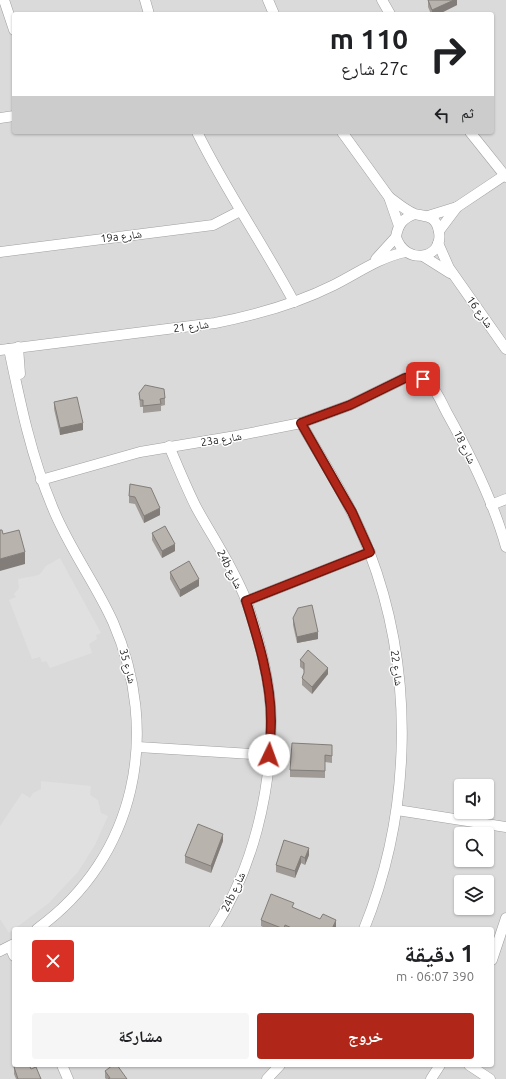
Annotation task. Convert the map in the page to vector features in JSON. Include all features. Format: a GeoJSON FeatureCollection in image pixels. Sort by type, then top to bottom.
{"type":"FeatureCollection","features":[{"type":"Feature","properties":{"kind":"street"},"geometry":{"type":"LineString","coordinates":[[4,0],[12,24]]}},
{"type":"Feature","properties":{"kind":"street"},"geometry":{"type":"LineString","coordinates":[[145,0],[148,12]]}},
{"type":"Feature","properties":{"kind":"street"},"geometry":{"type":"LineString","coordinates":[[268,0],[273,12]]}},
{"type":"Feature","properties":{"kind":"street"},"geometry":{"type":"LineString","coordinates":[[382,0],[389,12]]}},
{"type":"Feature","properties":{"kind":"street"},"geometry":{"type":"LineString","coordinates":[[0,118],[12,116]]}},
{"type":"Feature","properties":{"kind":"street"},"geometry":{"type":"LineString","coordinates":[[198,134],[223,183],[273,265],[290,303]]}},
{"type":"Feature","properties":{"kind":"street"},"geometry":{"type":"LineString","coordinates":[[343,134],[389,197],[399,226]]}},
{"type":"Feature","properties":{"kind":"street"},"geometry":{"type":"LineString","coordinates":[[439,231],[457,207],[504,174],[472,134]]}},
{"type":"Feature","properties":{"kind":"street"},"geometry":{"type":"LineString","coordinates":[[389,197],[415,214],[428,216],[457,207]]}},
{"type":"Feature","properties":{"kind":"street","name":"19a شارع"},"geometry":{"type":"LineString","coordinates":[[0,252],[213,225],[240,211]]}},
{"type":"Feature","properties":{"kind":"street"},"geometry":{"type":"LineString","coordinates":[[415,214],[403,220],[399,226],[396,237],[405,252],[413,255],[423,256],[434,249],[438,243],[439,231],[437,225],[428,216]]}},
{"type":"Feature","properties":{"kind":"street","name":"شارع 21"},"geometry":{"type":"LineString","coordinates":[[372,263],[396,237]]}},
{"type":"Feature","properties":{"kind":"street","name":"شارع 16"},"geometry":{"type":"LineString","coordinates":[[438,243],[444,260],[454,276],[506,349]]}},
{"type":"Feature","properties":{"kind":"street","name":"شارع 21"},"geometry":{"type":"LineString","coordinates":[[9,349],[215,323],[241,318],[290,303],[334,285],[372,263],[405,252]]}},
{"type":"Feature","properties":{"kind":"street","name":"شارع 16"},"geometry":{"type":"LineString","coordinates":[[423,256],[454,276]]}},
{"type":"Feature","properties":{"kind":"street","name":"شارع 35"},"geometry":{"type":"LineString","coordinates":[[9,349],[31,442],[42,480],[62,530],[112,621],[124,651],[133,682],[137,714],[138,746],[129,797],[121,823],[110,847],[76,894],[39,927]]}},
{"type":"Feature","properties":{"kind":"street","name":"شارع 18"},"geometry":{"type":"LineString","coordinates":[[396,382],[405,378],[414,377],[423,379],[431,385],[466,450],[491,505],[506,547]]}},
{"type":"Feature","properties":{"kind":"street","name":"23a شارع"},"geometry":{"type":"LineString","coordinates":[[42,480],[110,459],[169,446],[236,436],[301,423],[350,405],[396,382]]}},
{"type":"Feature","properties":{"kind":"street","name":"شارع 22"},"geometry":{"type":"LineString","coordinates":[[301,423],[349,507],[370,552],[390,624],[401,698],[401,766],[396,810],[387,859],[373,907],[365,927]]}},
{"type":"Feature","properties":{"kind":"street","name":"24b شارع"},"geometry":{"type":"LineString","coordinates":[[169,446],[185,485],[224,555],[246,601],[258,640],[266,680],[271,720],[265,794],[257,830],[235,889],[216,927]]}},
{"type":"Feature","properties":{"kind":"street"},"geometry":{"type":"LineString","coordinates":[[491,505],[506,499]]}},
{"type":"Feature","properties":{"kind":"street"},"geometry":{"type":"LineString","coordinates":[[246,601],[370,552]]}},
{"type":"Feature","properties":{"kind":"street"},"geometry":{"type":"LineString","coordinates":[[138,746],[269,755]]}},
{"type":"Feature","properties":{"kind":"street"},"geometry":{"type":"LineString","coordinates":[[396,810],[506,827]]}},
{"type":"Feature","properties":{"kind":"street"},"geometry":{"type":"LineString","coordinates":[[494,954],[506,918]]}},
{"type":"Feature","properties":{"kind":"street"},"geometry":{"type":"LineString","coordinates":[[0,951],[12,949]]}},
{"type":"Feature","properties":{"kind":"street"},"geometry":{"type":"LineString","coordinates":[[64,1067],[68,1079]]}},
{"type":"Feature","properties":{"kind":"street"},"geometry":{"type":"LineString","coordinates":[[267,1079],[278,1067]]}},
{"type":"Feature","properties":{"kind":"street"},"geometry":{"type":"LineString","coordinates":[[431,1079],[439,1067]]}},
{"type":"Feature","properties":{"kind":"street"},"geometry":{"type":"LineString","coordinates":[[472,1067],[488,1077],[498,1079]]}},
{"type":"Feature","properties":{"kind":"shaded area"},"geometry":{"type":"Polygon","coordinates":[[[0,0],[506,0],[506,1079],[0,1079],[0,0]]]}},
{"type":"Feature","properties":{"kind":"shaded area"},"geometry":{"type":"Polygon","coordinates":[[[60,558],[101,633],[96,635],[97,639],[89,644],[92,653],[50,668],[46,661],[42,662],[40,657],[32,659],[9,600],[16,597],[14,594],[19,588],[18,579],[39,575],[46,566],[60,558]]]}},
{"type":"Feature","properties":{"kind":"shaded area"},"geometry":{"type":"Polygon","coordinates":[[[41,781],[91,786],[90,795],[98,800],[101,813],[108,816],[95,845],[78,872],[49,903],[17,927],[12,927],[12,931],[9,933],[0,919],[0,826],[22,793],[30,798],[33,793],[41,789],[41,781]]]}},
{"type":"Feature","properties":{"kind":"building"},"geometry":{"type":"Polygon","coordinates":[[[428,0],[454,0],[432,10],[428,0]]]}},
{"type":"Feature","properties":{"kind":"building"},"geometry":{"type":"Polygon","coordinates":[[[145,385],[164,389],[165,398],[160,399],[161,404],[143,406],[143,400],[140,400],[139,393],[145,385]]]}},
{"type":"Feature","properties":{"kind":"building"},"geometry":{"type":"Polygon","coordinates":[[[77,397],[83,423],[60,428],[54,402],[77,397]]]}},
{"type":"Feature","properties":{"kind":"building"},"geometry":{"type":"Polygon","coordinates":[[[130,484],[151,488],[160,508],[144,516],[135,497],[129,496],[130,484]]]}},
{"type":"Feature","properties":{"kind":"building"},"geometry":{"type":"Polygon","coordinates":[[[165,526],[175,544],[162,551],[152,533],[165,526]]]}},
{"type":"Feature","properties":{"kind":"building"},"geometry":{"type":"Polygon","coordinates":[[[0,530],[2,530],[3,534],[19,530],[25,552],[0,559],[0,530]]]}},
{"type":"Feature","properties":{"kind":"building"},"geometry":{"type":"Polygon","coordinates":[[[189,561],[199,579],[180,590],[170,572],[189,561]]]}},
{"type":"Feature","properties":{"kind":"building"},"geometry":{"type":"Polygon","coordinates":[[[312,605],[318,632],[297,637],[293,618],[298,608],[312,605]]]}},
{"type":"Feature","properties":{"kind":"building"},"geometry":{"type":"Polygon","coordinates":[[[308,650],[328,668],[312,687],[302,678],[304,673],[304,663],[300,660],[308,650]]]}},
{"type":"Feature","properties":{"kind":"building"},"geometry":{"type":"Polygon","coordinates":[[[292,743],[332,745],[332,756],[325,755],[325,771],[290,770],[292,743]]]}},
{"type":"Feature","properties":{"kind":"building"},"geometry":{"type":"Polygon","coordinates":[[[198,824],[223,834],[211,866],[185,856],[198,824]]]}},
{"type":"Feature","properties":{"kind":"building"},"geometry":{"type":"Polygon","coordinates":[[[284,840],[309,848],[305,858],[301,856],[295,871],[276,865],[284,840]]]}},
{"type":"Feature","properties":{"kind":"building"},"geometry":{"type":"Polygon","coordinates":[[[271,894],[294,903],[292,907],[320,919],[323,914],[336,920],[333,927],[290,927],[285,925],[284,927],[279,927],[261,920],[271,894]]]}},
{"type":"Feature","properties":{"kind":"building"},"geometry":{"type":"Polygon","coordinates":[[[14,1067],[30,1067],[31,1069],[36,1067],[41,1079],[18,1079],[14,1067]]]}},
{"type":"Feature","properties":{"kind":"building"},"geometry":{"type":"Polygon","coordinates":[[[110,1067],[118,1067],[127,1079],[108,1079],[110,1078],[105,1071],[110,1067]]]}},
{"type":"Feature","properties":{"kind":"route"},"geometry":{"type":"LineString","coordinates":[[269,755],[271,720],[266,680],[258,640],[246,601],[370,552],[352,512],[301,423],[350,405],[405,378],[414,377],[423,379]]}}]}
